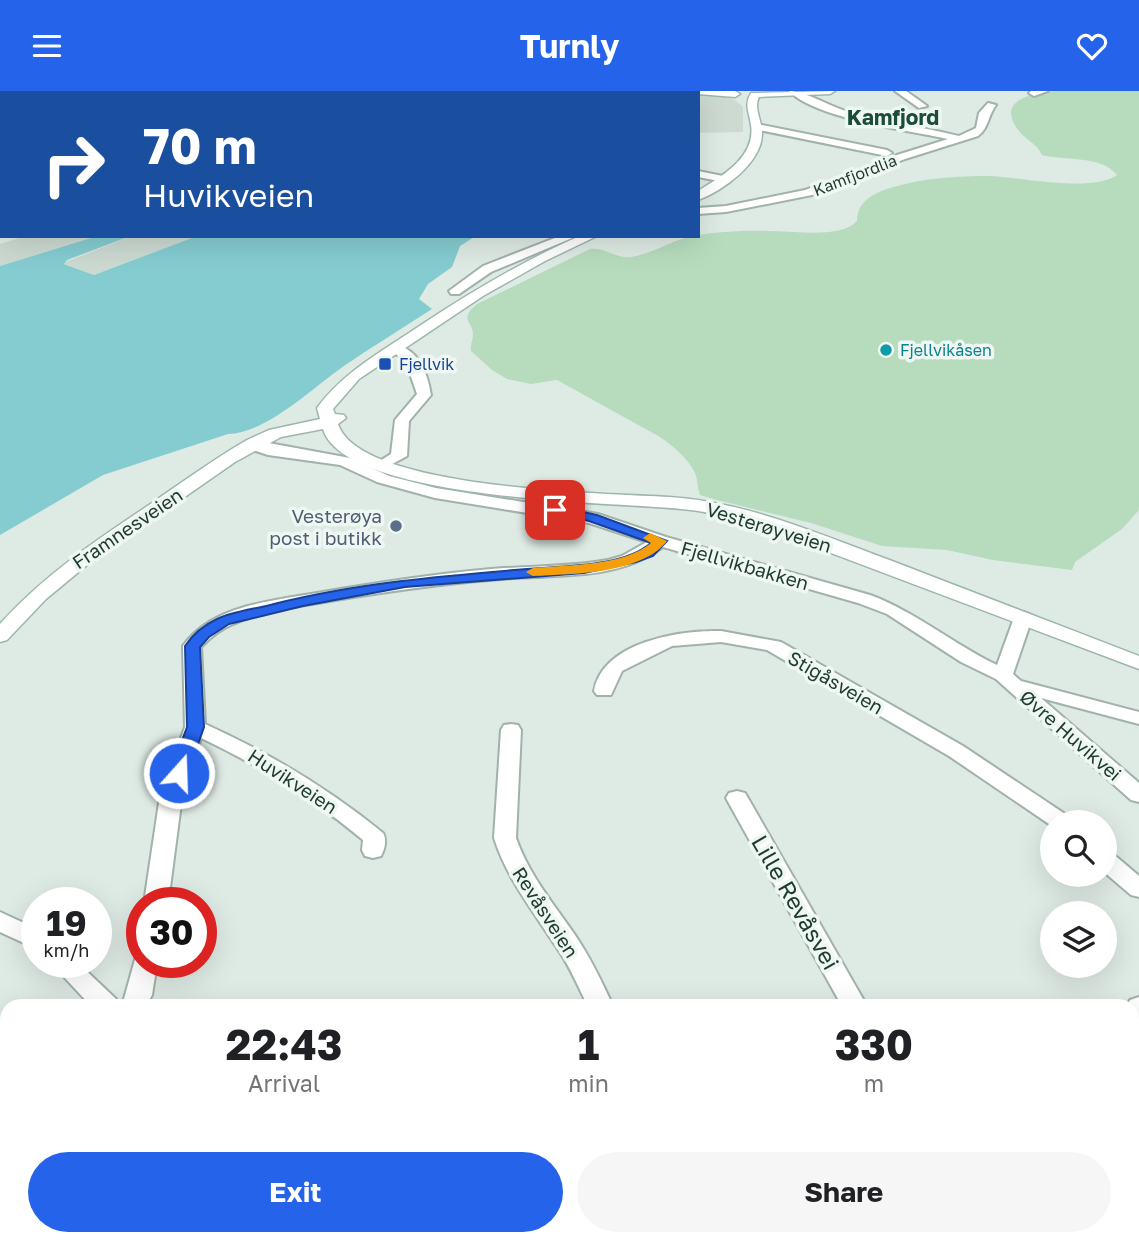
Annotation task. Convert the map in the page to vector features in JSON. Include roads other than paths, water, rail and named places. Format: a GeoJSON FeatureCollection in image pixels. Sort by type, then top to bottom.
{"type":"FeatureCollection","features":[{"type":"Feature","properties":{"kind":"main road"},"geometry":{"type":"LineString","coordinates":[[700,91],[830,91]]}},
{"type":"Feature","properties":{"kind":"main road"},"geometry":{"type":"LineString","coordinates":[[734,93],[752,113]]}},
{"type":"Feature","properties":{"kind":"main road"},"geometry":{"type":"LineString","coordinates":[[700,195],[724,179],[748,156],[755,144],[757,127],[751,103],[758,93]]}},
{"type":"Feature","properties":{"kind":"main road"},"geometry":{"type":"LineString","coordinates":[[329,419],[325,408],[354,376],[508,275],[587,238]]}},
{"type":"Feature","properties":{"kind":"main road","name":"Vesterøyveien"},"geometry":{"type":"LineString","coordinates":[[329,419],[332,433],[354,452],[431,480],[480,489],[668,502],[719,509],[787,528],[1139,663]]}},
{"type":"Feature","properties":{"kind":"main road","name":"Framnesveien"},"geometry":{"type":"LineString","coordinates":[[0,635],[26,605],[61,574],[259,441],[329,419]]}},
{"type":"Feature","properties":{"kind":"street"},"geometry":{"type":"LineString","coordinates":[[900,91],[922,106]]}},
{"type":"Feature","properties":{"kind":"street"},"geometry":{"type":"LineString","coordinates":[[795,92],[802,99],[825,107],[961,139]]}},
{"type":"Feature","properties":{"kind":"street","name":"Kamfjordlia"},"geometry":{"type":"LineString","coordinates":[[700,211],[739,207],[808,193],[901,157],[961,139],[981,129],[984,113],[991,105]]}},
{"type":"Feature","properties":{"kind":"street"},"geometry":{"type":"LineString","coordinates":[[757,127],[887,153]]}},
{"type":"Feature","properties":{"kind":"street"},"geometry":{"type":"LineString","coordinates":[[703,175],[724,179]]}},
{"type":"Feature","properties":{"kind":"street"},"geometry":{"type":"LineString","coordinates":[[455,291],[487,269],[566,238]]}},
{"type":"Feature","properties":{"kind":"street"},"geometry":{"type":"LineString","coordinates":[[383,464],[399,456],[402,420],[424,395],[422,380],[409,355],[395,348]]}},
{"type":"Feature","properties":{"kind":"street","name":"Fjellvikbakken"},"geometry":{"type":"LineString","coordinates":[[259,441],[268,450],[344,461],[383,478],[435,493],[592,518],[660,541],[864,599],[893,610],[1008,680]]}},
{"type":"Feature","properties":{"kind":"street"},"geometry":{"type":"LineString","coordinates":[[158,887],[171,796],[195,727],[192,646],[203,634],[224,621],[303,601],[405,583],[584,569],[648,553],[660,541]]}},
{"type":"Feature","properties":{"kind":"street"},"geometry":{"type":"LineString","coordinates":[[1023,618],[1008,680],[1139,718]]}},
{"type":"Feature","properties":{"kind":"street","name":"Stigåsveien"},"geometry":{"type":"LineString","coordinates":[[604,691],[608,675],[620,663],[662,642],[681,637],[748,639],[774,646],[957,751],[1044,810]]}},
{"type":"Feature","properties":{"kind":"street","name":"Øvre Huvikvei"},"geometry":{"type":"LineString","coordinates":[[1008,680],[1139,795]]}},
{"type":"Feature","properties":{"kind":"street","name":"Huvikveien"},"geometry":{"type":"LineString","coordinates":[[195,727],[247,751],[325,800],[375,838],[373,849]]}},
{"type":"Feature","properties":{"kind":"street","name":"Revåsveien"},"geometry":{"type":"LineString","coordinates":[[511,730],[505,838],[509,853],[520,874],[576,957],[597,999]]}},
{"type":"Feature","properties":{"kind":"street","name":"Lille Revåsvei"},"geometry":{"type":"LineString","coordinates":[[737,798],[851,999]]}},
{"type":"Feature","properties":{"kind":"street"},"geometry":{"type":"LineString","coordinates":[[1117,870],[1139,889]]}},
{"type":"Feature","properties":{"kind":"street"},"geometry":{"type":"LineString","coordinates":[[0,921],[21,932]]}},
{"type":"Feature","properties":{"kind":"street"},"geometry":{"type":"LineString","coordinates":[[78,978],[100,999]]}},
{"type":"Feature","properties":{"kind":"street"},"geometry":{"type":"LineString","coordinates":[[137,999],[142,978]]}},
{"type":"Feature","properties":{"kind":"water"},"geometry":{"type":"Polygon","coordinates":[[[91,238],[125,238],[67,260],[64,264],[94,275],[192,238],[473,238],[460,246],[452,267],[428,284],[419,299],[432,309],[344,366],[289,408],[243,432],[228,434],[103,475],[0,535],[0,266],[91,238]]]}},
{"type":"Feature","properties":{"kind":"place","name":"Fjellvikåsen"},"geometry":{"type":"Point","coordinates":[886,350]}},
{"type":"Feature","properties":{"kind":"place","name":"Fjellvik"},"geometry":{"type":"Point","coordinates":[385,364]}},
{"type":"Feature","properties":{"kind":"place","name":"Vesterøya post i butikk"},"geometry":{"type":"Point","coordinates":[396,526]}},
{"type":"Feature","properties":{"kind":"district","name":"Kamfjord"},"geometry":{"type":"Point","coordinates":[893,117]}}]}
